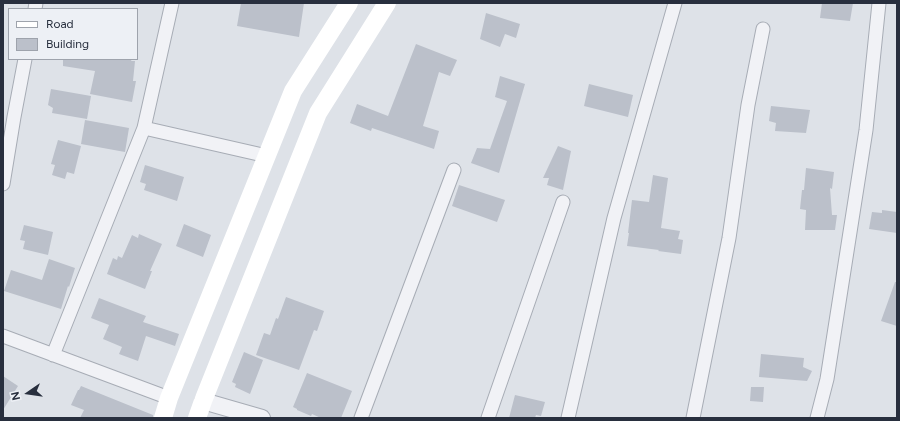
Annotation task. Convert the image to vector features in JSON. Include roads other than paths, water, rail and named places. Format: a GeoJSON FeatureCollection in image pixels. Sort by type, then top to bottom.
{"type":"FeatureCollection","features":[{"type":"Feature","properties":{"kind":"main road"},"geometry":{"type":"LineString","coordinates":[[163,418],[169,398],[293,91],[349,3]]}},
{"type":"Feature","properties":{"kind":"main road"},"geometry":{"type":"LineString","coordinates":[[197,418],[318,113],[387,3]]}},
{"type":"Feature","properties":{"kind":"street"},"geometry":{"type":"LineString","coordinates":[[53,355],[144,128],[172,3]]}},
{"type":"Feature","properties":{"kind":"street"},"geometry":{"type":"LineString","coordinates":[[568,418],[614,218],[675,3]]}},
{"type":"Feature","properties":{"kind":"street"},"geometry":{"type":"LineString","coordinates":[[817,418],[828,379],[866,130],[879,3]]}},
{"type":"Feature","properties":{"kind":"street"},"geometry":{"type":"LineString","coordinates":[[693,418],[728,238],[748,106],[763,30]]}},
{"type":"Feature","properties":{"kind":"street"},"geometry":{"type":"LineString","coordinates":[[3,184],[8,116],[25,60]]}},
{"type":"Feature","properties":{"kind":"street"},"geometry":{"type":"LineString","coordinates":[[144,128],[267,156]]}},
{"type":"Feature","properties":{"kind":"street"},"geometry":{"type":"LineString","coordinates":[[361,418],[454,170]]}},
{"type":"Feature","properties":{"kind":"street"},"geometry":{"type":"LineString","coordinates":[[488,418],[563,202]]}},
{"type":"Feature","properties":{"kind":"street"},"geometry":{"type":"LineString","coordinates":[[3,336],[169,398]]}},
{"type":"Feature","properties":{"kind":"street"},"geometry":{"type":"LineString","coordinates":[[203,401],[262,418]]}}]}
